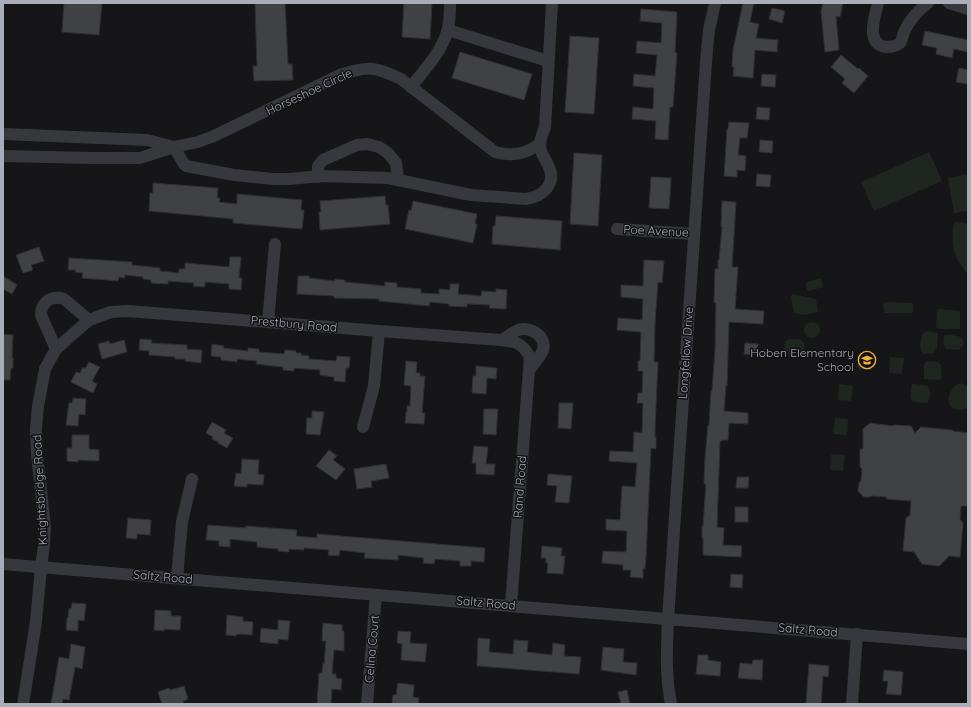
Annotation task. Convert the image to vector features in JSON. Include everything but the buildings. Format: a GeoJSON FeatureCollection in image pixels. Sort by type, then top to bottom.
{"type":"FeatureCollection","features":[{"type":"Feature","properties":{"kind":"street"},"geometry":{"type":"LineString","coordinates":[[411,87],[436,54],[448,30],[450,3]]}},
{"type":"Feature","properties":{"kind":"street"},"geometry":{"type":"LineString","coordinates":[[174,147],[186,166],[234,175],[289,180],[318,177],[388,178],[471,195],[526,200],[534,198],[545,191],[551,178],[550,168],[541,153],[540,144],[545,127],[552,3]]}},
{"type":"Feature","properties":{"kind":"street","name":"Longfellow Drive"},"geometry":{"type":"LineString","coordinates":[[671,704],[667,682],[666,662],[668,619],[706,62],[709,30],[715,3]]}},
{"type":"Feature","properties":{"kind":"street"},"geometry":{"type":"LineString","coordinates":[[878,3],[873,22],[873,37],[876,42],[888,47],[900,43],[912,17],[928,3]]}},
{"type":"Feature","properties":{"kind":"street"},"geometry":{"type":"LineString","coordinates":[[949,3],[968,9]]}},
{"type":"Feature","properties":{"kind":"street"},"geometry":{"type":"LineString","coordinates":[[448,30],[548,61]]}},
{"type":"Feature","properties":{"kind":"street","name":"Horseshoe Circle"},"geometry":{"type":"LineString","coordinates":[[3,156],[140,158],[214,136],[340,76],[358,69],[372,69],[386,72],[401,79],[495,152],[505,155],[516,155],[530,151],[540,144]]}},
{"type":"Feature","properties":{"kind":"street","name":"Horseshoe Circle"},"geometry":{"type":"LineString","coordinates":[[3,134],[147,140],[174,147]]}},
{"type":"Feature","properties":{"kind":"street"},"geometry":{"type":"LineString","coordinates":[[98,158],[99,138]]}},
{"type":"Feature","properties":{"kind":"street"},"geometry":{"type":"LineString","coordinates":[[318,177],[318,166],[323,160],[357,145],[367,144],[379,146],[388,153],[396,163],[398,180]]}},
{"type":"Feature","properties":{"kind":"street","name":"Poe Avenue"},"geometry":{"type":"LineString","coordinates":[[617,229],[694,234]]}},
{"type":"Feature","properties":{"kind":"street"},"geometry":{"type":"LineString","coordinates":[[268,322],[275,244]]}},
{"type":"Feature","properties":{"kind":"street"},"geometry":{"type":"LineString","coordinates":[[56,350],[41,315],[41,309],[46,301],[52,298],[64,299],[88,320]]}},
{"type":"Feature","properties":{"kind":"street","name":"Prestbury Road"},"geometry":{"type":"LineString","coordinates":[[56,350],[88,320],[111,312],[128,311],[501,340],[516,342],[525,348]]}},
{"type":"Feature","properties":{"kind":"street","name":"Rand Road"},"geometry":{"type":"LineString","coordinates":[[501,340],[520,330],[532,330],[540,336],[543,343],[543,350],[530,369]]}},
{"type":"Feature","properties":{"kind":"street"},"geometry":{"type":"LineString","coordinates":[[363,427],[374,386],[379,331]]}},
{"type":"Feature","properties":{"kind":"street","name":"Rand Road"},"geometry":{"type":"LineString","coordinates":[[511,605],[530,369],[530,357],[525,348]]}},
{"type":"Feature","properties":{"kind":"street","name":"Knightsbridge Road"},"geometry":{"type":"LineString","coordinates":[[22,704],[36,622],[45,527],[37,454],[36,429],[38,406],[45,369],[56,350]]}},
{"type":"Feature","properties":{"kind":"street"},"geometry":{"type":"LineString","coordinates":[[177,578],[182,522],[192,480]]}},
{"type":"Feature","properties":{"kind":"street","name":"Saltz Road"},"geometry":{"type":"LineString","coordinates":[[3,564],[968,644]]}},
{"type":"Feature","properties":{"kind":"street","name":"Celina Court"},"geometry":{"type":"LineString","coordinates":[[367,704],[376,595]]}},
{"type":"Feature","properties":{"kind":"street"},"geometry":{"type":"LineString","coordinates":[[852,704],[857,634]]}},
{"type":"Feature","properties":{"kind":"shaded area"},"geometry":{"type":"Polygon","coordinates":[[[929,152],[942,181],[874,211],[861,182],[929,152]]]}},
{"type":"Feature","properties":{"kind":"shaded area"},"geometry":{"type":"Polygon","coordinates":[[[968,174],[968,211],[954,213],[948,178],[968,174]]]}},
{"type":"Feature","properties":{"kind":"shaded area"},"geometry":{"type":"Polygon","coordinates":[[[954,222],[968,223],[968,274],[959,262],[954,250],[954,222]]]}},
{"type":"Feature","properties":{"kind":"shaded area"},"geometry":{"type":"Polygon","coordinates":[[[821,279],[823,287],[809,291],[807,290],[806,282],[821,279]]]}},
{"type":"Feature","properties":{"kind":"shaded area"},"geometry":{"type":"Polygon","coordinates":[[[792,294],[816,299],[818,312],[806,315],[794,313],[791,297],[792,294]]]}},
{"type":"Feature","properties":{"kind":"shaded area"},"geometry":{"type":"Polygon","coordinates":[[[885,302],[912,303],[913,313],[885,313],[883,305],[885,302]]]}},
{"type":"Feature","properties":{"kind":"shaded area"},"geometry":{"type":"Polygon","coordinates":[[[939,309],[960,311],[960,329],[939,329],[936,327],[937,311],[939,309]]]}},
{"type":"Feature","properties":{"kind":"shaded area"},"geometry":{"type":"Polygon","coordinates":[[[812,322],[818,324],[820,330],[818,336],[812,338],[806,336],[804,330],[806,324],[812,322]]]}},
{"type":"Feature","properties":{"kind":"shaded area"},"geometry":{"type":"Polygon","coordinates":[[[926,331],[938,333],[937,347],[934,353],[923,354],[921,351],[921,338],[926,331]]]}},
{"type":"Feature","properties":{"kind":"shaded area"},"geometry":{"type":"Polygon","coordinates":[[[945,335],[953,335],[962,339],[962,346],[959,350],[947,349],[943,343],[945,335]]]}},
{"type":"Feature","properties":{"kind":"shaded area"},"geometry":{"type":"Polygon","coordinates":[[[789,339],[799,339],[804,342],[806,355],[804,357],[786,356],[784,352],[785,342],[789,339]]]}},
{"type":"Feature","properties":{"kind":"shaded area"},"geometry":{"type":"Polygon","coordinates":[[[859,353],[873,354],[871,370],[858,369],[859,353]]]}},
{"type":"Feature","properties":{"kind":"shaded area"},"geometry":{"type":"Polygon","coordinates":[[[890,357],[904,358],[902,374],[889,373],[890,357]]]}},
{"type":"Feature","properties":{"kind":"shaded area"},"geometry":{"type":"Polygon","coordinates":[[[926,361],[938,362],[941,365],[942,379],[924,379],[924,366],[926,361]]]}},
{"type":"Feature","properties":{"kind":"shaded area"},"geometry":{"type":"Polygon","coordinates":[[[960,383],[968,386],[968,409],[958,410],[950,405],[950,393],[956,385],[960,383]]]}},
{"type":"Feature","properties":{"kind":"shaded area"},"geometry":{"type":"Polygon","coordinates":[[[839,384],[853,386],[851,401],[838,400],[839,384]]]}},
{"type":"Feature","properties":{"kind":"shaded area"},"geometry":{"type":"Polygon","coordinates":[[[912,384],[928,386],[930,394],[927,403],[913,402],[910,398],[912,384]]]}},
{"type":"Feature","properties":{"kind":"shaded area"},"geometry":{"type":"Polygon","coordinates":[[[835,418],[848,419],[847,435],[833,434],[835,418]]]}},
{"type":"Feature","properties":{"kind":"shaded area"},"geometry":{"type":"Polygon","coordinates":[[[831,454],[845,455],[843,471],[830,470],[831,454]]]}},
{"type":"Feature","properties":{"kind":"place","name":"Hoben Elementary School"},"geometry":{"type":"Point","coordinates":[867,360]}}]}
